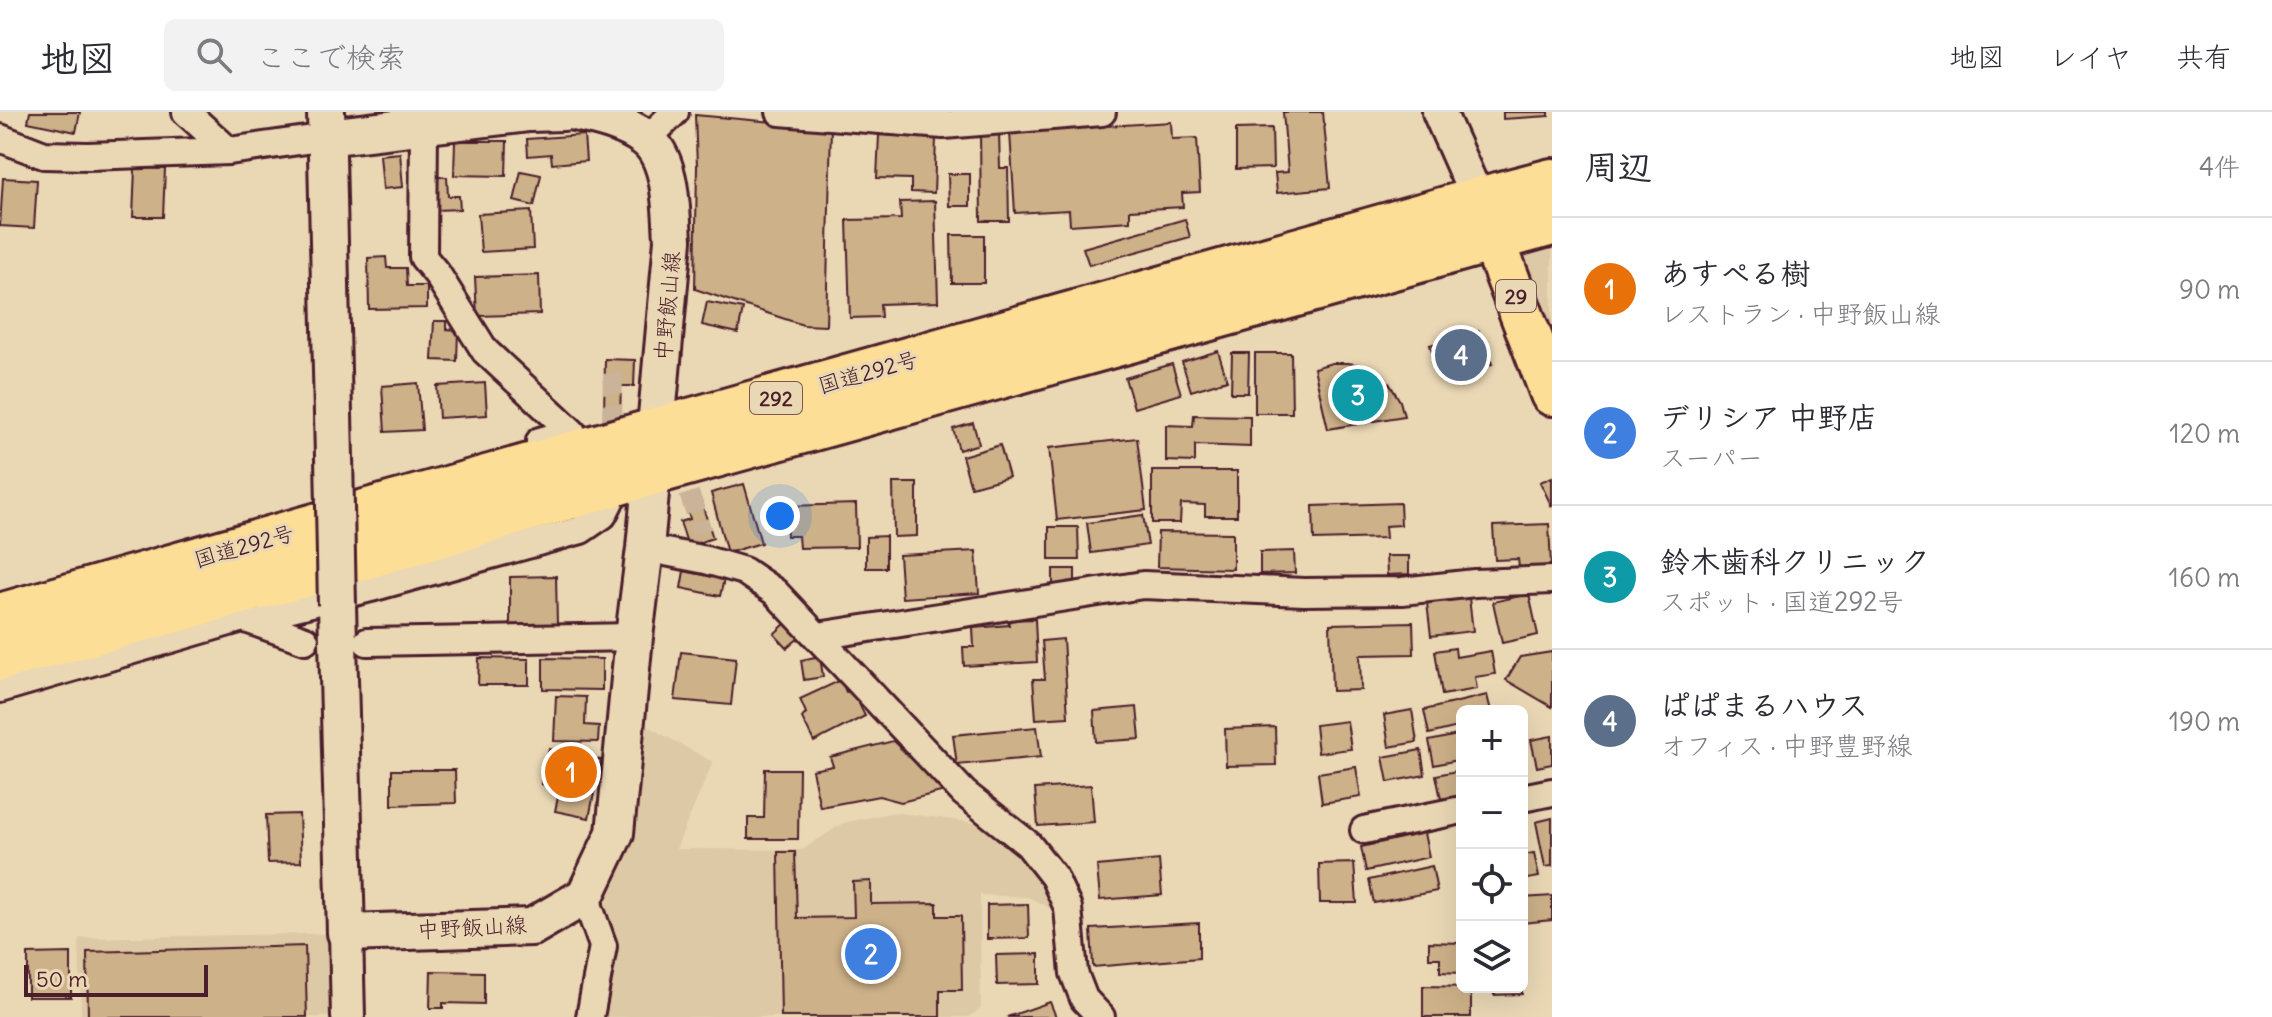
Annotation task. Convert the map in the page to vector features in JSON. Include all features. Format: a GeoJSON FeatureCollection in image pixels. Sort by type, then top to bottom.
{"type":"FeatureCollection","features":[{"type":"Feature","properties":{"kind":"highway","name":"国道292号"},"geometry":{"type":"LineString","coordinates":[[0,658],[302,575],[642,462],[1486,219],[1552,181]]}},
{"type":"Feature","properties":{"kind":"highway","name":"国道292号"},"geometry":{"type":"LineString","coordinates":[[1486,219],[1552,223]]}},
{"type":"Feature","properties":{"kind":"highway","name":"国道292号"},"geometry":{"type":"LineString","coordinates":[[0,616],[301,530],[642,462]]}},
{"type":"Feature","properties":{"kind":"main road"},"geometry":{"type":"LineString","coordinates":[[346,933],[326,124],[424,125],[563,112]]}},
{"type":"Feature","properties":{"kind":"main road"},"geometry":{"type":"LineString","coordinates":[[574,112],[607,119],[647,139]]}},
{"type":"Feature","properties":{"kind":"main road","name":"中野飯山線"},"geometry":{"type":"LineString","coordinates":[[346,933],[532,927],[585,896],[615,833],[645,548],[642,462],[673,240],[670,192],[661,159],[647,139]]}},
{"type":"Feature","properties":{"kind":"main road","name":"29"},"geometry":{"type":"LineString","coordinates":[[1486,219],[1552,394]]}},
{"type":"Feature","properties":{"kind":"street"},"geometry":{"type":"LineString","coordinates":[[186,112],[229,151]]}},
{"type":"Feature","properties":{"kind":"street"},"geometry":{"type":"LineString","coordinates":[[647,139],[675,112]]}},
{"type":"Feature","properties":{"kind":"street"},"geometry":{"type":"LineString","coordinates":[[780,112],[943,125],[1102,112]]}},
{"type":"Feature","properties":{"kind":"street"},"geometry":{"type":"LineString","coordinates":[[1439,112],[1486,219]]}},
{"type":"Feature","properties":{"kind":"street"},"geometry":{"type":"LineString","coordinates":[[0,138],[44,155],[229,151],[326,124]]}},
{"type":"Feature","properties":{"kind":"street"},"geometry":{"type":"LineString","coordinates":[[0,597],[572,432],[485,351],[423,257],[424,125]]}},
{"type":"Feature","properties":{"kind":"street"},"geometry":{"type":"LineString","coordinates":[[272,613],[581,530],[603,515],[642,462]]}},
{"type":"Feature","properties":{"kind":"street"},"geometry":{"type":"LineString","coordinates":[[645,548],[744,571],[775,592],[964,793],[1028,844],[1054,877],[1068,908],[1074,973],[1084,999],[1101,1017]]}},
{"type":"Feature","properties":{"kind":"street"},"geometry":{"type":"LineString","coordinates":[[818,636],[1143,585],[1304,592],[1402,591],[1475,583],[1552,580]]}},
{"type":"Feature","properties":{"kind":"street"},"geometry":{"type":"LineString","coordinates":[[0,689],[243,618],[305,640]]}},
{"type":"Feature","properties":{"kind":"street"},"geometry":{"type":"LineString","coordinates":[[367,642],[634,637]]}},
{"type":"Feature","properties":{"kind":"street"},"geometry":{"type":"LineString","coordinates":[[1528,797],[1552,792]]}},
{"type":"Feature","properties":{"kind":"street"},"geometry":{"type":"LineString","coordinates":[[1364,830],[1456,811]]}},
{"type":"Feature","properties":{"kind":"street"},"geometry":{"type":"LineString","coordinates":[[585,896],[603,946],[590,1017]]}},
{"type":"Feature","properties":{"kind":"street"},"geometry":{"type":"LineString","coordinates":[[346,933],[348,1017]]}},
{"type":"Feature","properties":{"kind":"shaded area"},"geometry":{"type":"Polygon","coordinates":[[[1552,247],[1552,370],[1502,260],[1552,247]]]}},
{"type":"Feature","properties":{"kind":"shaded area"},"geometry":{"type":"Polygon","coordinates":[[[627,715],[713,762],[676,849],[802,850],[843,823],[894,812],[1005,827],[1069,918],[1028,897],[980,895],[981,1009],[968,1017],[590,1017],[602,946],[585,896],[627,715]]]}},
{"type":"Feature","properties":{"kind":"shaded area"},"geometry":{"type":"Polygon","coordinates":[[[346,933],[348,1017],[81,1017],[79,938],[346,933]]]}},
{"type":"Feature","properties":{"kind":"building"},"geometry":{"type":"Polygon","coordinates":[[[30,112],[80,112],[76,132],[28,122],[30,112]]]}},
{"type":"Feature","properties":{"kind":"building"},"geometry":{"type":"Polygon","coordinates":[[[1283,112],[1323,112],[1330,188],[1277,193],[1275,173],[1288,172],[1283,112]]]}},
{"type":"Feature","properties":{"kind":"building"},"geometry":{"type":"Polygon","coordinates":[[[1503,112],[1549,112],[1549,116],[1503,119],[1503,112]]]}},
{"type":"Feature","properties":{"kind":"building"},"geometry":{"type":"Polygon","coordinates":[[[695,115],[831,127],[826,326],[803,325],[695,289],[695,115]]]}},
{"type":"Feature","properties":{"kind":"building"},"geometry":{"type":"Polygon","coordinates":[[[1171,122],[1172,139],[1197,138],[1200,192],[1182,193],[1183,207],[1130,210],[1130,221],[1070,225],[1069,210],[1015,213],[1010,132],[1171,122]]]}},
{"type":"Feature","properties":{"kind":"building"},"geometry":{"type":"Polygon","coordinates":[[[1272,128],[1273,168],[1236,169],[1236,129],[1272,128]]]}},
{"type":"Feature","properties":{"kind":"building"},"geometry":{"type":"Polygon","coordinates":[[[999,132],[1000,168],[1008,168],[1009,221],[981,221],[980,133],[999,132]]]}},
{"type":"Feature","properties":{"kind":"building"},"geometry":{"type":"Polygon","coordinates":[[[584,135],[586,161],[552,164],[551,154],[528,156],[527,139],[584,135]]]}},
{"type":"Feature","properties":{"kind":"building"},"geometry":{"type":"Polygon","coordinates":[[[879,135],[936,138],[934,193],[911,192],[911,179],[877,178],[879,135]]]}},
{"type":"Feature","properties":{"kind":"building"},"geometry":{"type":"Polygon","coordinates":[[[455,141],[507,141],[506,176],[454,175],[455,141]]]}},
{"type":"Feature","properties":{"kind":"building"},"geometry":{"type":"Polygon","coordinates":[[[400,153],[403,187],[383,189],[380,155],[400,153]]]}},
{"type":"Feature","properties":{"kind":"building"},"geometry":{"type":"Polygon","coordinates":[[[135,168],[165,169],[163,217],[133,217],[135,168]]]}},
{"type":"Feature","properties":{"kind":"building"},"geometry":{"type":"Polygon","coordinates":[[[521,171],[541,175],[534,206],[514,201],[521,171]]]}},
{"type":"Feature","properties":{"kind":"building"},"geometry":{"type":"Polygon","coordinates":[[[948,174],[970,174],[970,206],[949,206],[948,174]]]}},
{"type":"Feature","properties":{"kind":"building"},"geometry":{"type":"Polygon","coordinates":[[[435,177],[447,177],[448,196],[459,196],[460,209],[436,210],[435,177]]]}},
{"type":"Feature","properties":{"kind":"building"},"geometry":{"type":"Polygon","coordinates":[[[3,178],[37,180],[34,228],[0,226],[3,178]]]}},
{"type":"Feature","properties":{"kind":"building"},"geometry":{"type":"Polygon","coordinates":[[[935,201],[938,302],[880,304],[881,317],[850,318],[847,220],[901,219],[900,202],[935,201]]]}},
{"type":"Feature","properties":{"kind":"building"},"geometry":{"type":"Polygon","coordinates":[[[531,211],[533,249],[481,252],[478,214],[531,211]]]}},
{"type":"Feature","properties":{"kind":"building"},"geometry":{"type":"Polygon","coordinates":[[[1185,219],[1190,237],[1089,265],[1083,248],[1185,219]]]}},
{"type":"Feature","properties":{"kind":"building"},"geometry":{"type":"Polygon","coordinates":[[[951,235],[984,235],[984,283],[952,283],[951,235]]]}},
{"type":"Feature","properties":{"kind":"building"},"geometry":{"type":"Polygon","coordinates":[[[386,257],[387,268],[406,268],[407,286],[427,286],[427,308],[369,309],[368,258],[386,257]]]}},
{"type":"Feature","properties":{"kind":"building"},"geometry":{"type":"Polygon","coordinates":[[[539,275],[540,314],[477,316],[475,277],[539,275]]]}},
{"type":"Feature","properties":{"kind":"building"},"geometry":{"type":"Polygon","coordinates":[[[707,302],[743,309],[738,333],[702,325],[707,302]]]}},
{"type":"Feature","properties":{"kind":"building"},"geometry":{"type":"Polygon","coordinates":[[[434,321],[446,321],[446,329],[458,330],[457,361],[432,360],[434,321]]]}},
{"type":"Feature","properties":{"kind":"building"},"geometry":{"type":"Polygon","coordinates":[[[1479,331],[1492,364],[1441,378],[1430,345],[1479,331]]]}},
{"type":"Feature","properties":{"kind":"building"},"geometry":{"type":"Polygon","coordinates":[[[1218,351],[1227,380],[1191,391],[1182,362],[1218,351]]]}},
{"type":"Feature","properties":{"kind":"building"},"geometry":{"type":"Polygon","coordinates":[[[1232,353],[1249,353],[1248,393],[1231,393],[1232,353]]]}},
{"type":"Feature","properties":{"kind":"building"},"geometry":{"type":"Polygon","coordinates":[[[1255,353],[1291,353],[1292,413],[1255,413],[1255,353]]]}},
{"type":"Feature","properties":{"kind":"building"},"geometry":{"type":"Polygon","coordinates":[[[605,359],[635,360],[634,386],[621,386],[620,415],[604,415],[605,359]]]}},
{"type":"Feature","properties":{"kind":"building"},"geometry":{"type":"Polygon","coordinates":[[[1332,363],[1366,366],[1384,375],[1400,401],[1404,416],[1328,429],[1314,368],[1332,363]]]}},
{"type":"Feature","properties":{"kind":"building"},"geometry":{"type":"Polygon","coordinates":[[[1172,364],[1181,394],[1134,408],[1125,378],[1172,364]]]}},
{"type":"Feature","properties":{"kind":"building"},"geometry":{"type":"Polygon","coordinates":[[[418,383],[422,430],[385,432],[382,386],[418,383]]]}},
{"type":"Feature","properties":{"kind":"building"},"geometry":{"type":"Polygon","coordinates":[[[485,383],[487,415],[439,418],[437,386],[485,383]]]}},
{"type":"Feature","properties":{"kind":"building"},"geometry":{"type":"Polygon","coordinates":[[[1194,415],[1250,416],[1250,447],[1195,445],[1195,462],[1166,461],[1166,425],[1193,426],[1194,415]]]}},
{"type":"Feature","properties":{"kind":"building"},"geometry":{"type":"Polygon","coordinates":[[[973,423],[979,444],[959,450],[953,429],[973,423]]]}},
{"type":"Feature","properties":{"kind":"building"},"geometry":{"type":"Polygon","coordinates":[[[1137,438],[1146,510],[1057,520],[1049,448],[1137,438]]]}},
{"type":"Feature","properties":{"kind":"building"},"geometry":{"type":"Polygon","coordinates":[[[1000,445],[1009,477],[971,487],[962,456],[1000,445]]]}},
{"type":"Feature","properties":{"kind":"building"},"geometry":{"type":"Polygon","coordinates":[[[1152,471],[1237,471],[1237,516],[1205,516],[1205,505],[1181,504],[1180,523],[1152,523],[1152,471]]]}},
{"type":"Feature","properties":{"kind":"building"},"geometry":{"type":"Polygon","coordinates":[[[1552,477],[1552,507],[1540,482],[1552,477]]]}},
{"type":"Feature","properties":{"kind":"building"},"geometry":{"type":"Polygon","coordinates":[[[893,483],[917,483],[917,536],[894,537],[893,483]]]}},
{"type":"Feature","properties":{"kind":"building"},"geometry":{"type":"Polygon","coordinates":[[[744,484],[761,543],[727,553],[711,493],[744,484]]]}},
{"type":"Feature","properties":{"kind":"building"},"geometry":{"type":"Polygon","coordinates":[[[700,498],[713,538],[688,546],[680,522],[690,519],[685,503],[700,498]]]}},
{"type":"Feature","properties":{"kind":"building"},"geometry":{"type":"Polygon","coordinates":[[[1400,503],[1401,525],[1385,526],[1386,538],[1314,540],[1313,506],[1400,503]]]}},
{"type":"Feature","properties":{"kind":"building"},"geometry":{"type":"Polygon","coordinates":[[[856,504],[857,547],[799,548],[798,536],[787,536],[786,506],[856,504]]]}},
{"type":"Feature","properties":{"kind":"building"},"geometry":{"type":"Polygon","coordinates":[[[1143,515],[1148,545],[1091,553],[1087,523],[1143,515]]]}},
{"type":"Feature","properties":{"kind":"building"},"geometry":{"type":"Polygon","coordinates":[[[1549,524],[1551,566],[1519,567],[1518,559],[1495,560],[1493,526],[1549,524]]]}},
{"type":"Feature","properties":{"kind":"building"},"geometry":{"type":"Polygon","coordinates":[[[1049,527],[1078,527],[1079,560],[1049,560],[1049,527]]]}},
{"type":"Feature","properties":{"kind":"building"},"geometry":{"type":"Polygon","coordinates":[[[1158,532],[1233,533],[1233,569],[1157,567],[1158,532]]]}},
{"type":"Feature","properties":{"kind":"building"},"geometry":{"type":"Polygon","coordinates":[[[886,536],[886,568],[866,568],[866,537],[886,536]]]}},
{"type":"Feature","properties":{"kind":"building"},"geometry":{"type":"Polygon","coordinates":[[[976,551],[979,593],[902,598],[899,555],[976,551]]]}},
{"type":"Feature","properties":{"kind":"building"},"geometry":{"type":"Polygon","coordinates":[[[1294,551],[1295,573],[1260,574],[1260,552],[1294,551]]]}},
{"type":"Feature","properties":{"kind":"building"},"geometry":{"type":"Polygon","coordinates":[[[1386,556],[1409,556],[1409,574],[1387,575],[1386,556]]]}},
{"type":"Feature","properties":{"kind":"building"},"geometry":{"type":"Polygon","coordinates":[[[1053,569],[1075,569],[1075,589],[1053,589],[1053,569]]]}},
{"type":"Feature","properties":{"kind":"building"},"geometry":{"type":"Polygon","coordinates":[[[684,571],[724,579],[720,596],[681,588],[684,571]]]}},
{"type":"Feature","properties":{"kind":"building"},"geometry":{"type":"Polygon","coordinates":[[[556,576],[557,625],[510,625],[510,577],[556,576]]]}},
{"type":"Feature","properties":{"kind":"building"},"geometry":{"type":"Polygon","coordinates":[[[1529,594],[1538,635],[1502,643],[1493,602],[1529,594]]]}},
{"type":"Feature","properties":{"kind":"building"},"geometry":{"type":"Polygon","coordinates":[[[1469,598],[1473,631],[1431,636],[1427,603],[1469,598]]]}},
{"type":"Feature","properties":{"kind":"building"},"geometry":{"type":"Polygon","coordinates":[[[1035,619],[1037,662],[964,666],[963,647],[974,647],[973,628],[1009,625],[1008,620],[1035,619]]]}},
{"type":"Feature","properties":{"kind":"building"},"geometry":{"type":"Polygon","coordinates":[[[787,622],[800,637],[787,648],[774,634],[787,622]]]}},
{"type":"Feature","properties":{"kind":"building"},"geometry":{"type":"Polygon","coordinates":[[[1413,622],[1414,654],[1360,655],[1361,690],[1332,691],[1330,624],[1413,622]]]}},
{"type":"Feature","properties":{"kind":"building"},"geometry":{"type":"Polygon","coordinates":[[[1063,639],[1068,717],[1036,719],[1033,679],[1045,679],[1042,641],[1063,639]]]}},
{"type":"Feature","properties":{"kind":"building"},"geometry":{"type":"Polygon","coordinates":[[[1455,648],[1456,657],[1491,651],[1495,674],[1475,677],[1477,689],[1442,695],[1435,651],[1455,648]]]}},
{"type":"Feature","properties":{"kind":"building"},"geometry":{"type":"Polygon","coordinates":[[[681,652],[736,658],[731,705],[675,700],[681,652]]]}},
{"type":"Feature","properties":{"kind":"building"},"geometry":{"type":"Polygon","coordinates":[[[1552,652],[1552,707],[1506,680],[1520,657],[1552,652]]]}},
{"type":"Feature","properties":{"kind":"building"},"geometry":{"type":"Polygon","coordinates":[[[820,656],[823,677],[804,680],[801,660],[820,656]]]}},
{"type":"Feature","properties":{"kind":"building"},"geometry":{"type":"Polygon","coordinates":[[[479,658],[529,659],[529,685],[478,685],[479,658]]]}},
{"type":"Feature","properties":{"kind":"building"},"geometry":{"type":"Polygon","coordinates":[[[543,658],[602,659],[602,690],[543,689],[543,658]]]}},
{"type":"Feature","properties":{"kind":"building"},"geometry":{"type":"Polygon","coordinates":[[[841,680],[846,692],[853,691],[865,716],[814,742],[802,718],[806,713],[800,699],[841,680]]]}},
{"type":"Feature","properties":{"kind":"building"},"geometry":{"type":"Polygon","coordinates":[[[1487,695],[1490,705],[1456,705],[1456,727],[1429,734],[1424,710],[1487,695]]]}},
{"type":"Feature","properties":{"kind":"building"},"geometry":{"type":"Polygon","coordinates":[[[556,696],[586,697],[585,725],[599,726],[598,742],[554,741],[556,696]]]}},
{"type":"Feature","properties":{"kind":"building"},"geometry":{"type":"Polygon","coordinates":[[[1137,707],[1140,739],[1096,742],[1094,711],[1137,707]]]}},
{"type":"Feature","properties":{"kind":"building"},"geometry":{"type":"Polygon","coordinates":[[[1412,710],[1417,742],[1389,747],[1384,715],[1412,710]]]}},
{"type":"Feature","properties":{"kind":"building"},"geometry":{"type":"Polygon","coordinates":[[[1347,721],[1351,749],[1318,753],[1315,725],[1347,721]]]}},
{"type":"Feature","properties":{"kind":"building"},"geometry":{"type":"Polygon","coordinates":[[[1037,727],[1041,757],[957,765],[953,735],[1037,727]]]}},
{"type":"Feature","properties":{"kind":"building"},"geometry":{"type":"Polygon","coordinates":[[[1275,727],[1276,765],[1226,766],[1225,729],[1275,727]]]}},
{"type":"Feature","properties":{"kind":"building"},"geometry":{"type":"Polygon","coordinates":[[[1456,735],[1456,760],[1434,765],[1429,741],[1456,735]]]}},
{"type":"Feature","properties":{"kind":"building"},"geometry":{"type":"Polygon","coordinates":[[[1552,736],[1552,764],[1537,767],[1531,740],[1552,736]]]}},
{"type":"Feature","properties":{"kind":"building"},"geometry":{"type":"Polygon","coordinates":[[[893,741],[945,791],[901,802],[879,796],[820,807],[812,770],[833,766],[830,757],[893,741]]]}},
{"type":"Feature","properties":{"kind":"building"},"geometry":{"type":"Polygon","coordinates":[[[549,749],[601,760],[589,818],[555,811],[560,788],[541,784],[549,749]]]}},
{"type":"Feature","properties":{"kind":"building"},"geometry":{"type":"Polygon","coordinates":[[[1421,750],[1425,775],[1388,782],[1383,757],[1421,750]]]}},
{"type":"Feature","properties":{"kind":"building"},"geometry":{"type":"Polygon","coordinates":[[[1356,767],[1361,797],[1322,803],[1318,773],[1356,767]]]}},
{"type":"Feature","properties":{"kind":"building"},"geometry":{"type":"Polygon","coordinates":[[[765,769],[799,769],[798,839],[748,839],[748,818],[764,818],[765,769]]]}},
{"type":"Feature","properties":{"kind":"building"},"geometry":{"type":"Polygon","coordinates":[[[392,770],[455,770],[456,803],[392,805],[392,770]]]}},
{"type":"Feature","properties":{"kind":"building"},"geometry":{"type":"Polygon","coordinates":[[[1456,771],[1456,796],[1441,799],[1436,775],[1456,771]]]}},
{"type":"Feature","properties":{"kind":"building"},"geometry":{"type":"Polygon","coordinates":[[[1091,785],[1094,822],[1038,826],[1035,789],[1091,785]]]}},
{"type":"Feature","properties":{"kind":"building"},"geometry":{"type":"Polygon","coordinates":[[[299,814],[301,862],[268,863],[266,815],[299,814]]]}},
{"type":"Feature","properties":{"kind":"building"},"geometry":{"type":"Polygon","coordinates":[[[1552,818],[1552,866],[1545,867],[1536,822],[1552,818]]]}},
{"type":"Feature","properties":{"kind":"building"},"geometry":{"type":"Polygon","coordinates":[[[1424,833],[1429,857],[1366,871],[1361,847],[1424,833]]]}},
{"type":"Feature","properties":{"kind":"building"},"geometry":{"type":"Polygon","coordinates":[[[778,852],[795,852],[797,918],[854,917],[853,882],[871,881],[871,904],[937,903],[937,916],[961,916],[962,990],[940,990],[940,1017],[781,1017],[778,852]]]}},
{"type":"Feature","properties":{"kind":"building"},"geometry":{"type":"Polygon","coordinates":[[[1534,853],[1539,877],[1528,879],[1528,854],[1534,853]]]}},
{"type":"Feature","properties":{"kind":"building"},"geometry":{"type":"Polygon","coordinates":[[[1159,860],[1162,895],[1100,900],[1097,866],[1159,860]]]}},
{"type":"Feature","properties":{"kind":"building"},"geometry":{"type":"Polygon","coordinates":[[[1354,863],[1357,903],[1320,903],[1319,864],[1354,863]]]}},
{"type":"Feature","properties":{"kind":"building"},"geometry":{"type":"Polygon","coordinates":[[[1432,866],[1437,891],[1374,903],[1369,880],[1432,866]]]}},
{"type":"Feature","properties":{"kind":"building"},"geometry":{"type":"Polygon","coordinates":[[[1552,896],[1552,920],[1528,922],[1528,898],[1552,896]]]}},
{"type":"Feature","properties":{"kind":"building"},"geometry":{"type":"Polygon","coordinates":[[[1028,904],[1029,938],[987,939],[987,905],[1028,904]]]}},
{"type":"Feature","properties":{"kind":"building"},"geometry":{"type":"Polygon","coordinates":[[[1199,923],[1199,958],[1093,967],[1091,929],[1199,923]]]}},
{"type":"Feature","properties":{"kind":"building"},"geometry":{"type":"Polygon","coordinates":[[[1429,942],[1456,943],[1456,973],[1440,972],[1440,958],[1429,958],[1429,942]]]}},
{"type":"Feature","properties":{"kind":"building"},"geometry":{"type":"Polygon","coordinates":[[[305,946],[307,1017],[88,1017],[87,952],[305,946]]]}},
{"type":"Feature","properties":{"kind":"building"},"geometry":{"type":"Polygon","coordinates":[[[71,953],[71,997],[28,997],[28,954],[71,953]]]}},
{"type":"Feature","properties":{"kind":"building"},"geometry":{"type":"Polygon","coordinates":[[[1039,954],[1039,984],[997,985],[996,955],[1039,954]]]}},
{"type":"Feature","properties":{"kind":"building"},"geometry":{"type":"Polygon","coordinates":[[[431,971],[484,972],[484,1004],[443,1003],[443,1008],[430,1008],[431,971]]]}},
{"type":"Feature","properties":{"kind":"building"},"geometry":{"type":"Polygon","coordinates":[[[1423,986],[1456,987],[1456,993],[1471,993],[1471,1017],[1423,1017],[1423,986]]]}},
{"type":"Feature","properties":{"kind":"building"},"geometry":{"type":"Polygon","coordinates":[[[1494,993],[1522,993],[1522,994],[1494,993]]]}},
{"type":"Feature","properties":{"kind":"building"},"geometry":{"type":"Polygon","coordinates":[[[1050,1002],[1056,1017],[1007,1017],[1050,1002]]]}},
{"type":"Feature","properties":{"kind":"tunnel"},"geometry":{"type":"LineString","coordinates":[[612,424],[613,372]]}},
{"type":"Feature","properties":{"kind":"tunnel"},"geometry":{"type":"LineString","coordinates":[[689,493],[702,532]]}},
{"type":"Feature","properties":{"kind":"place","name":"ぱぱまるハウス"},"geometry":{"type":"Point","coordinates":[1461,355]}},
{"type":"Feature","properties":{"kind":"place","name":"鈴木歯科クリニック"},"geometry":{"type":"Point","coordinates":[1358,395]}},
{"type":"Feature","properties":{"kind":"place","name":"あすぺる樹"},"geometry":{"type":"Point","coordinates":[571,772]}},
{"type":"Feature","properties":{"kind":"place","name":"デリシア 中野店"},"geometry":{"type":"Point","coordinates":[871,954]}}]}
